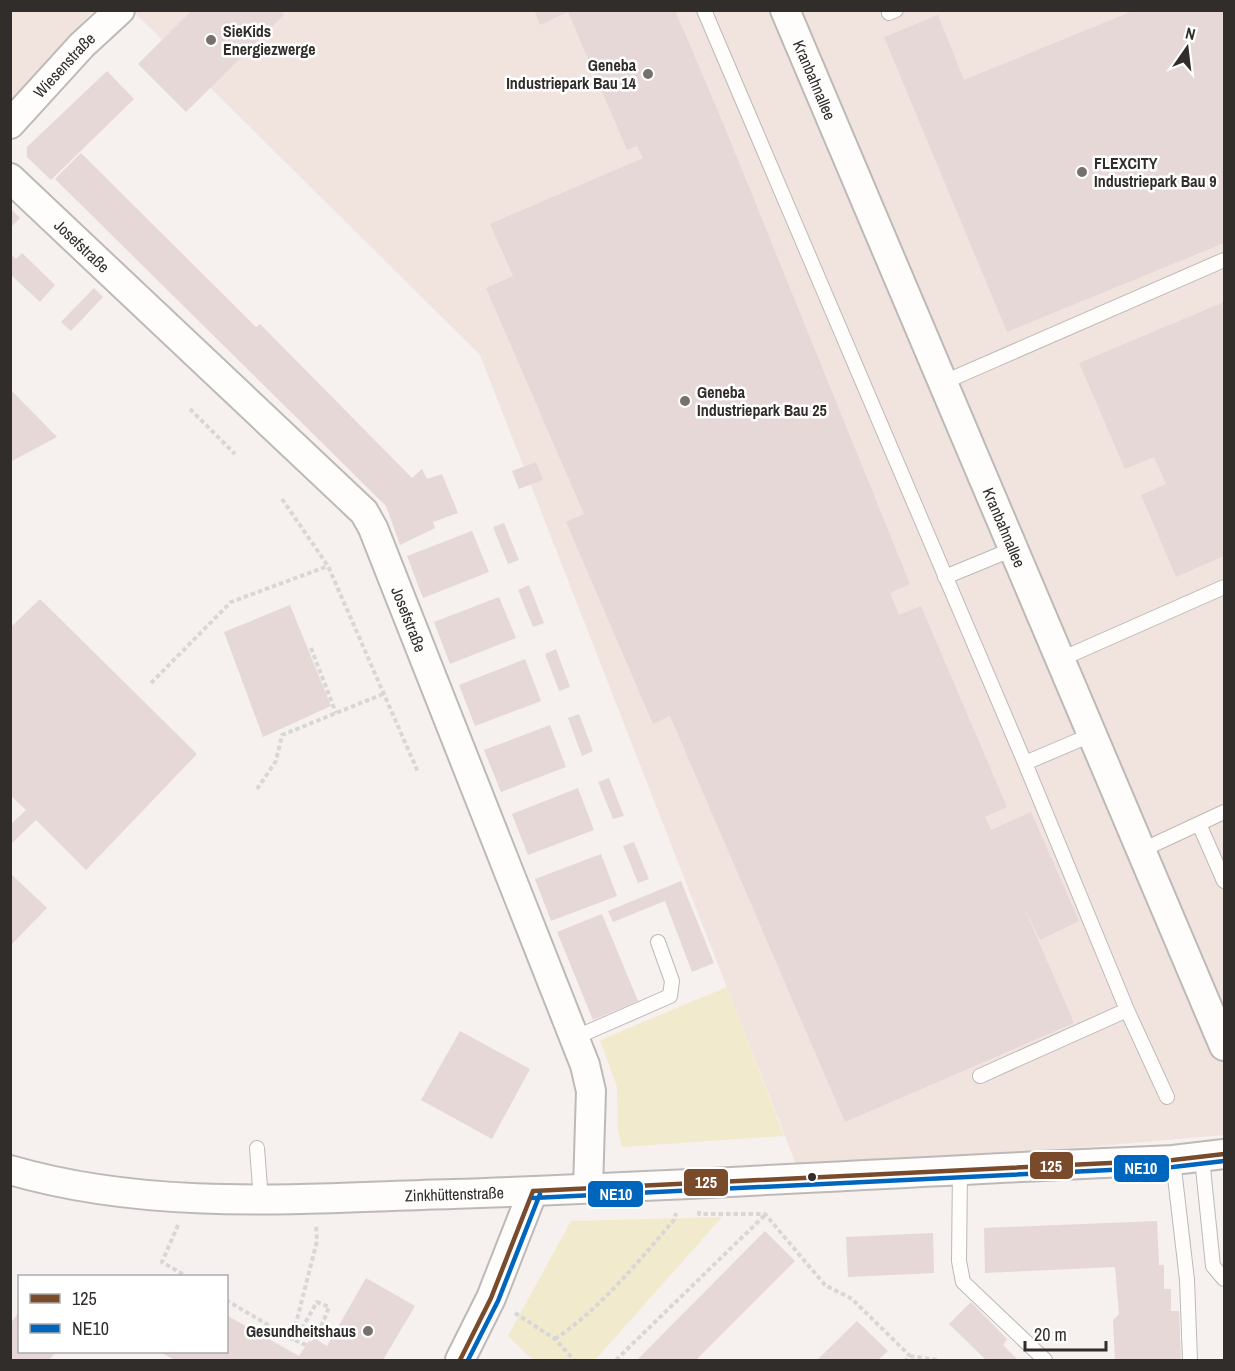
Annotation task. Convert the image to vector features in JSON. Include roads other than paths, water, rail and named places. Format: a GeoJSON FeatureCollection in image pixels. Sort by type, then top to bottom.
{"type":"FeatureCollection","features":[{"type":"Feature","properties":{"kind":"street","name":"Wiesenstraße"},"geometry":{"type":"LineString","coordinates":[[10,124],[82,45],[120,10]]}},
{"type":"Feature","properties":{"kind":"street","name":"Kranbahnallee"},"geometry":{"type":"LineString","coordinates":[[785,10],[1224,1046]]}},
{"type":"Feature","properties":{"kind":"street","name":"Josefstraße"},"geometry":{"type":"LineString","coordinates":[[10,178],[364,512],[373,528],[585,1065],[591,1091],[588,1188]]}},
{"type":"Feature","properties":{"kind":"street","name":"Zinkhüttenstraße"},"geometry":{"type":"LineString","coordinates":[[10,1170],[89,1186],[191,1197],[261,1201],[314,1199],[529,1204],[588,1188],[1173,1160],[1213,1156]]}},
{"type":"Feature","properties":{"kind":"street"},"geometry":{"type":"LineString","coordinates":[[460,1360],[491,1298],[529,1204]]}},
{"type":"Feature","properties":{"kind":"lane"},"geometry":{"type":"LineString","coordinates":[[704,10],[1025,763],[1127,1010],[1167,1097]]}},
{"type":"Feature","properties":{"kind":"lane"},"geometry":{"type":"LineString","coordinates":[[942,382],[1224,260]]}},
{"type":"Feature","properties":{"kind":"lane"},"geometry":{"type":"LineString","coordinates":[[945,577],[1013,549]]}},
{"type":"Feature","properties":{"kind":"lane"},"geometry":{"type":"LineString","coordinates":[[1059,660],[1224,587]]}},
{"type":"Feature","properties":{"kind":"lane"},"geometry":{"type":"LineString","coordinates":[[1025,763],[1091,735]]}},
{"type":"Feature","properties":{"kind":"lane"},"geometry":{"type":"LineString","coordinates":[[1140,851],[1224,812]]}},
{"type":"Feature","properties":{"kind":"lane"},"geometry":{"type":"LineString","coordinates":[[1199,824],[1224,880]]}},
{"type":"Feature","properties":{"kind":"lane"},"geometry":{"type":"LineString","coordinates":[[574,1038],[670,996],[672,981],[658,942]]}},
{"type":"Feature","properties":{"kind":"lane"},"geometry":{"type":"LineString","coordinates":[[980,1076],[1127,1010]]}},
{"type":"Feature","properties":{"kind":"lane"},"geometry":{"type":"LineString","coordinates":[[257,1148],[261,1201]]}},
{"type":"Feature","properties":{"kind":"lane"},"geometry":{"type":"LineString","coordinates":[[1213,1156],[1213,1266],[1224,1279]]}},
{"type":"Feature","properties":{"kind":"lane"},"geometry":{"type":"LineString","coordinates":[[1173,1160],[1186,1280],[1190,1360]]}},
{"type":"Feature","properties":{"kind":"lane"},"geometry":{"type":"LineString","coordinates":[[960,1169],[959,1261],[963,1282],[1045,1360]]}},
{"type":"Feature","properties":{"kind":"place","name":"SieKids Energiezwerge"},"geometry":{"type":"Point","coordinates":[211,40]}},
{"type":"Feature","properties":{"kind":"place","name":"Geneba Industriepark Bau 14"},"geometry":{"type":"Point","coordinates":[648,74]}},
{"type":"Feature","properties":{"kind":"place","name":"FLEXCITY Industriepark Bau 9"},"geometry":{"type":"Point","coordinates":[1082,172]}},
{"type":"Feature","properties":{"kind":"place","name":"Geneba Industriepark Bau 25"},"geometry":{"type":"Point","coordinates":[685,401]}},
{"type":"Feature","properties":{"kind":"place","name":"Gesundheitshaus"},"geometry":{"type":"Point","coordinates":[368,1331]}}]}
